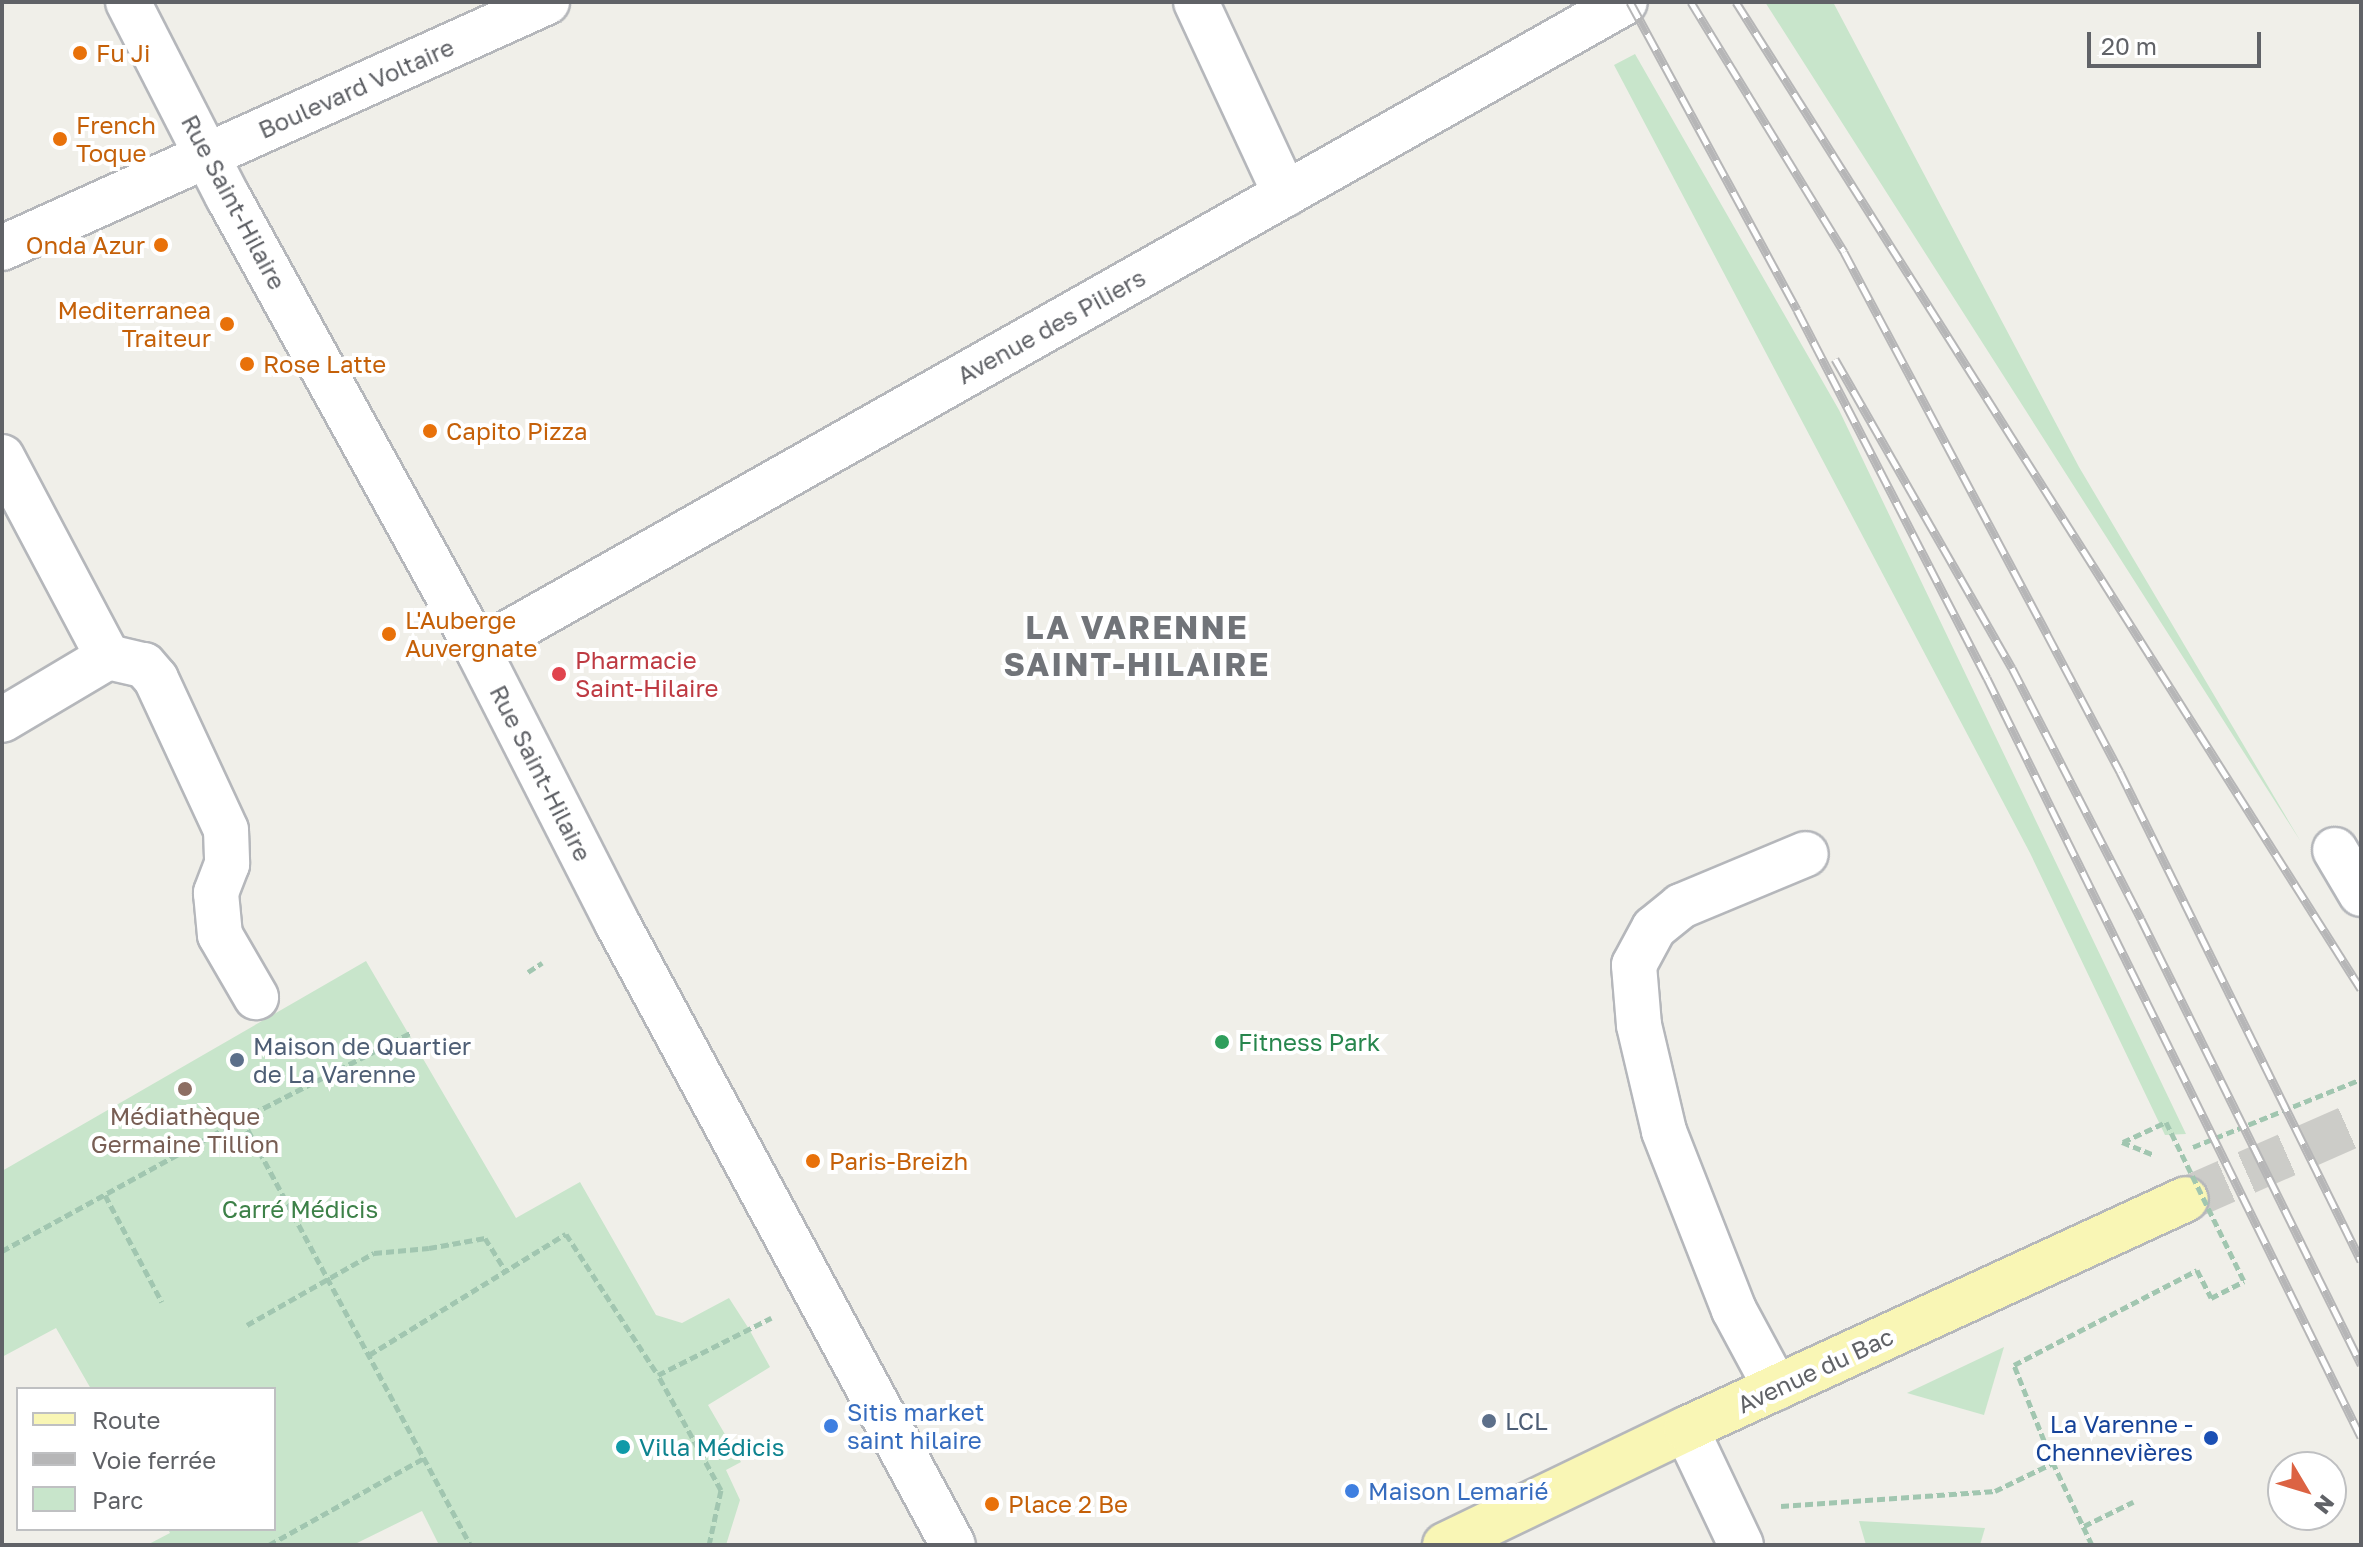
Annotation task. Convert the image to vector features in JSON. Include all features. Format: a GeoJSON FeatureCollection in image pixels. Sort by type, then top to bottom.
{"type":"FeatureCollection","features":[{"type":"Feature","properties":{"kind":"main road","name":"Avenue du Bac"},"geometry":{"type":"LineString","coordinates":[[1445,1545],[1686,1429],[2186,1199]]}},
{"type":"Feature","properties":{"kind":"street","name":"Rue Saint-Hilaire"},"geometry":{"type":"LineString","coordinates":[[128,2],[478,650],[638,963],[953,1545]]}},
{"type":"Feature","properties":{"kind":"street","name":"Boulevard Voltaire"},"geometry":{"type":"LineString","coordinates":[[2,248],[208,155],[478,19],[547,2]]}},
{"type":"Feature","properties":{"kind":"street"},"geometry":{"type":"LineString","coordinates":[[1196,2],[1285,194]]}},
{"type":"Feature","properties":{"kind":"street","name":"Avenue des Piliers"},"geometry":{"type":"LineString","coordinates":[[478,650],[1625,2]]}},
{"type":"Feature","properties":{"kind":"street"},"geometry":{"type":"LineString","coordinates":[[2,457],[108,657]]}},
{"type":"Feature","properties":{"kind":"street"},"geometry":{"type":"LineString","coordinates":[[2,720],[108,657],[144,665],[156,679],[226,830],[227,864],[216,893],[220,935],[256,997]]}},
{"type":"Feature","properties":{"kind":"street"},"geometry":{"type":"LineString","coordinates":[[2335,850],[2361,894]]}},
{"type":"Feature","properties":{"kind":"street"},"geometry":{"type":"LineString","coordinates":[[1776,1388],[1734,1310],[1664,1131],[1639,1025],[1634,965],[1654,928],[1681,906],[1806,854]]}},
{"type":"Feature","properties":{"kind":"street"},"geometry":{"type":"LineString","coordinates":[[1686,1429],[1741,1545]]}},
{"type":"Feature","properties":{"kind":"path"},"geometry":{"type":"LineString","coordinates":[[528,972],[542,963]]}},
{"type":"Feature","properties":{"kind":"path"},"geometry":{"type":"LineString","coordinates":[[2,1251],[242,1119],[410,1033]]}},
{"type":"Feature","properties":{"kind":"path"},"geometry":{"type":"LineString","coordinates":[[2178,1153],[2361,1079]]}},
{"type":"Feature","properties":{"kind":"path"},"geometry":{"type":"LineString","coordinates":[[242,1119],[470,1545]]}},
{"type":"Feature","properties":{"kind":"path"},"geometry":{"type":"LineString","coordinates":[[2092,1545],[2053,1463],[2014,1365],[2197,1270],[2211,1298],[2244,1281],[2166,1122],[2122,1142],[2164,1159]]}},
{"type":"Feature","properties":{"kind":"path"},"geometry":{"type":"LineString","coordinates":[[105,1195],[162,1302]]}},
{"type":"Feature","properties":{"kind":"path"},"geometry":{"type":"LineString","coordinates":[[369,1355],[566,1234],[658,1375],[721,1490],[709,1545]]}},
{"type":"Feature","properties":{"kind":"path"},"geometry":{"type":"LineString","coordinates":[[247,1325],[374,1253],[429,1248],[485,1238],[506,1271]]}},
{"type":"Feature","properties":{"kind":"path"},"geometry":{"type":"LineString","coordinates":[[658,1375],[775,1316]]}},
{"type":"Feature","properties":{"kind":"path"},"geometry":{"type":"LineString","coordinates":[[269,1545],[424,1458]]}},
{"type":"Feature","properties":{"kind":"path"},"geometry":{"type":"LineString","coordinates":[[1771,1506],[1995,1491],[2053,1463]]}},
{"type":"Feature","properties":{"kind":"path"},"geometry":{"type":"LineString","coordinates":[[2083,1526],[2133,1502]]}},
{"type":"Feature","properties":{"kind":"green space"},"geometry":{"type":"Polygon","coordinates":[[[1765,2],[1833,2],[2079,467],[2301,842],[1765,2]]]}},
{"type":"Feature","properties":{"kind":"green space"},"geometry":{"type":"Polygon","coordinates":[[[1635,54],[1839,410],[2186,1134],[2165,1135],[2030,853],[1614,65],[1635,54]]]}},
{"type":"Feature","properties":{"kind":"green space","name":"Carré Médicis"},"geometry":{"type":"Polygon","coordinates":[[[366,961],[516,1218],[580,1182],[656,1315],[682,1323],[729,1298],[749,1329],[770,1367],[708,1405],[741,1462],[726,1470],[740,1500],[726,1545],[439,1545],[422,1511],[353,1545],[147,1545],[169,1531],[276,1531],[276,1387],[90,1387],[56,1328],[2,1357],[2,1171],[366,961]]]}},
{"type":"Feature","properties":{"kind":"green space"},"geometry":{"type":"Polygon","coordinates":[[[2004,1347],[1984,1415],[1907,1393],[2004,1347]]]}},
{"type":"Feature","properties":{"kind":"green space"},"geometry":{"type":"Polygon","coordinates":[[[1859,1521],[1985,1528],[1980,1545],[1866,1545],[1859,1521]]]}},
{"type":"Feature","properties":{"kind":"tunnel"},"geometry":{"type":"LineString","coordinates":[[2186,1199],[2361,1122]]}},
{"type":"Feature","properties":{"kind":"railway"},"geometry":{"type":"LineString","coordinates":[[1630,2],[1797,310],[1987,678],[2361,1437]]}},
{"type":"Feature","properties":{"kind":"railway"},"geometry":{"type":"LineString","coordinates":[[1691,2],[1844,252],[2120,772],[2361,1261]]}},
{"type":"Feature","properties":{"kind":"railway"},"geometry":{"type":"LineString","coordinates":[[1736,2],[2361,989]]}},
{"type":"Feature","properties":{"kind":"railway"},"geometry":{"type":"LineString","coordinates":[[1835,359],[2012,668],[2141,919],[2361,1365]]}},
{"type":"Feature","properties":{"kind":"place","name":"Fu Ji"},"geometry":{"type":"Point","coordinates":[80,53]}},
{"type":"Feature","properties":{"kind":"place","name":"French Toque"},"geometry":{"type":"Point","coordinates":[60,139]}},
{"type":"Feature","properties":{"kind":"place","name":"Onda Azur"},"geometry":{"type":"Point","coordinates":[161,245]}},
{"type":"Feature","properties":{"kind":"place","name":"Mediterranea Traiteur"},"geometry":{"type":"Point","coordinates":[227,324]}},
{"type":"Feature","properties":{"kind":"place","name":"Rose Latte"},"geometry":{"type":"Point","coordinates":[247,364]}},
{"type":"Feature","properties":{"kind":"place","name":"Capito Pizza"},"geometry":{"type":"Point","coordinates":[430,431]}},
{"type":"Feature","properties":{"kind":"place","name":"L'Auberge Auvergnate"},"geometry":{"type":"Point","coordinates":[389,634]}},
{"type":"Feature","properties":{"kind":"place","name":"Pharmacie Saint-Hilaire"},"geometry":{"type":"Point","coordinates":[559,674]}},
{"type":"Feature","properties":{"kind":"place","name":"Fitness Park"},"geometry":{"type":"Point","coordinates":[1222,1042]}},
{"type":"Feature","properties":{"kind":"place","name":"Maison de Quartier de La Varenne"},"geometry":{"type":"Point","coordinates":[237,1060]}},
{"type":"Feature","properties":{"kind":"place","name":"Médiathèque Germaine Tillion"},"geometry":{"type":"Point","coordinates":[185,1089]}},
{"type":"Feature","properties":{"kind":"place","name":"Paris-Breizh"},"geometry":{"type":"Point","coordinates":[813,1161]}},
{"type":"Feature","properties":{"kind":"place","name":"LCL"},"geometry":{"type":"Point","coordinates":[1489,1421]}},
{"type":"Feature","properties":{"kind":"place","name":"Sitis market saint hilaire"},"geometry":{"type":"Point","coordinates":[831,1426]}},
{"type":"Feature","properties":{"kind":"place","name":"La Varenne - Chennevières"},"geometry":{"type":"Point","coordinates":[2211,1438]}},
{"type":"Feature","properties":{"kind":"place","name":"Villa Médicis"},"geometry":{"type":"Point","coordinates":[623,1447]}},
{"type":"Feature","properties":{"kind":"place","name":"Maison Lemarié"},"geometry":{"type":"Point","coordinates":[1352,1491]}},
{"type":"Feature","properties":{"kind":"place","name":"Place 2 Be"},"geometry":{"type":"Point","coordinates":[992,1504]}},
{"type":"Feature","properties":{"kind":"district","name":"LA VARENNE SAINT-HILAIRE"},"geometry":{"type":"Point","coordinates":[1137,646]}}]}
